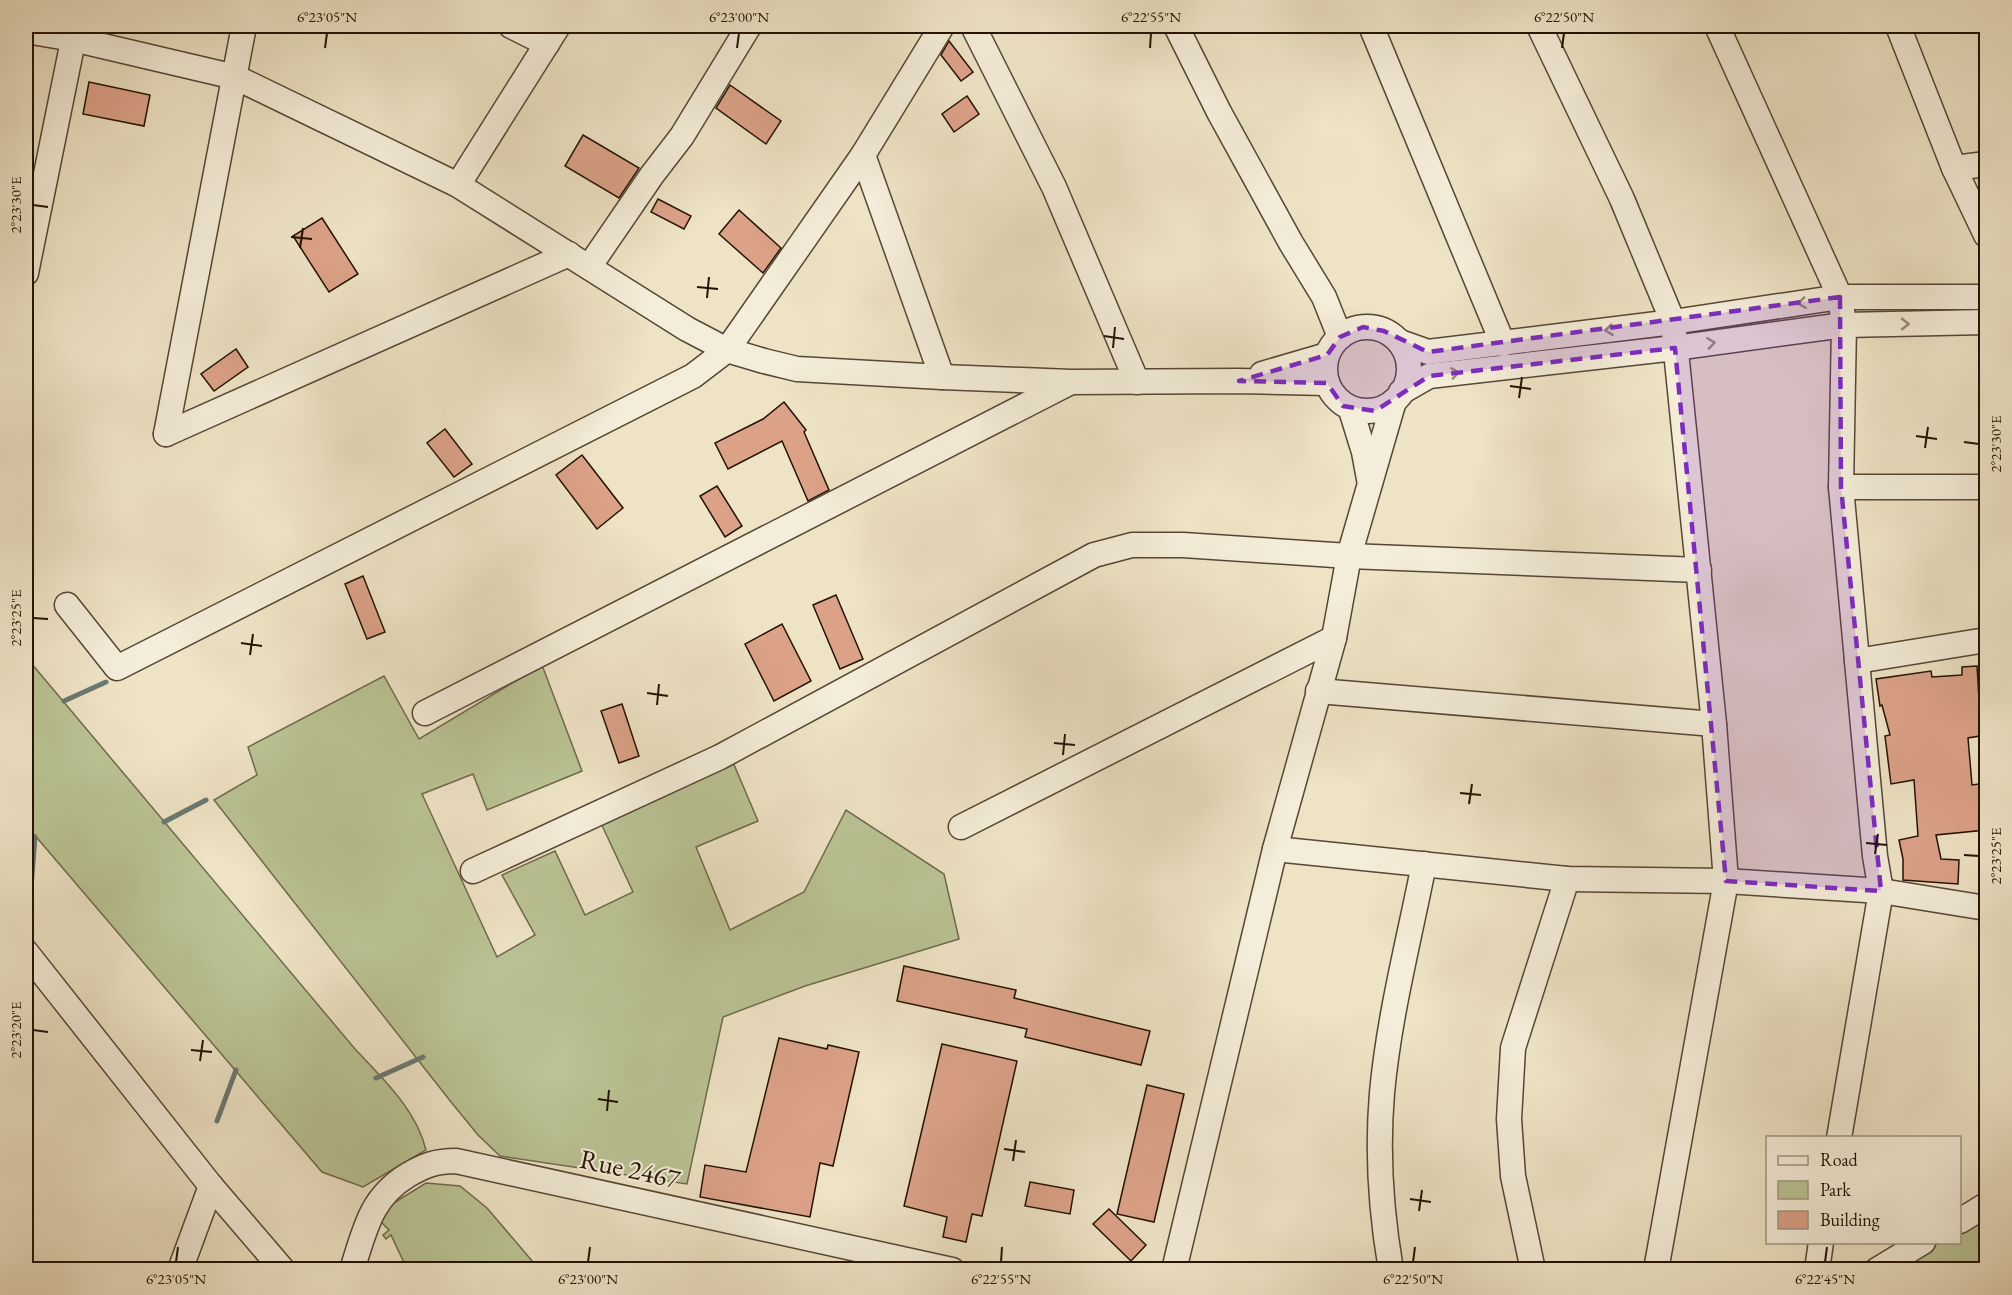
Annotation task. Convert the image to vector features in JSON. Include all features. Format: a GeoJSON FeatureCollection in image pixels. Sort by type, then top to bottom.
{"type":"FeatureCollection","features":[{"type":"Feature","properties":{"kind":"street"},"geometry":{"type":"LineString","coordinates":[[244,26],[166,434],[569,254]]}},
{"type":"Feature","properties":{"kind":"street"},"geometry":{"type":"LineString","coordinates":[[458,185],[553,35],[511,26]]}},
{"type":"Feature","properties":{"kind":"street"},"geometry":{"type":"LineString","coordinates":[[589,267],[652,175],[682,136],[749,26]]}},
{"type":"Feature","properties":{"kind":"street"},"geometry":{"type":"LineString","coordinates":[[67,605],[117,669],[693,376],[727,350],[863,155],[942,26]]}},
{"type":"Feature","properties":{"kind":"street"},"geometry":{"type":"LineString","coordinates":[[973,26],[1054,187],[1137,382]]}},
{"type":"Feature","properties":{"kind":"street"},"geometry":{"type":"LineString","coordinates":[[1176,26],[1230,132],[1291,243],[1324,297],[1341,340],[1325,373],[1337,400],[1351,410],[1375,411],[1388,406],[1398,396],[1429,376],[1675,348],[1844,325],[1986,322]]}},
{"type":"Feature","properties":{"kind":"street"},"geometry":{"type":"LineString","coordinates":[[1371,26],[1503,344]]}},
{"type":"Feature","properties":{"kind":"street"},"geometry":{"type":"LineString","coordinates":[[1539,26],[1622,199],[1673,322],[1714,724],[1726,881],[1656,1269]]}},
{"type":"Feature","properties":{"kind":"street"},"geometry":{"type":"LineString","coordinates":[[1717,26],[1840,297],[1844,325],[1841,488],[1875,856],[1881,891],[1839,1136]]}},
{"type":"Feature","properties":{"kind":"street"},"geometry":{"type":"LineString","coordinates":[[1898,26],[1954,168],[1986,235]]}},
{"type":"Feature","properties":{"kind":"street"},"geometry":{"type":"LineString","coordinates":[[26,31],[75,32],[235,77],[458,185],[687,328],[727,350],[797,369],[1071,382],[1328,383]]}},
{"type":"Feature","properties":{"kind":"street"},"geometry":{"type":"LineString","coordinates":[[26,273],[75,32]]}},
{"type":"Feature","properties":{"kind":"street"},"geometry":{"type":"LineString","coordinates":[[863,155],[942,377]]}},
{"type":"Feature","properties":{"kind":"street"},"geometry":{"type":"LineString","coordinates":[[1954,168],[1986,164]]}},
{"type":"Feature","properties":{"kind":"street"},"geometry":{"type":"LineString","coordinates":[[1239,381],[1374,328],[1384,331],[1400,342],[1428,352],[1673,322],[1840,297],[1986,297]]}},
{"type":"Feature","properties":{"kind":"street"},"geometry":{"type":"LineString","coordinates":[[1174,1269],[1275,849],[1334,638],[1349,556],[1398,396],[1408,377],[1408,365],[1400,342]]}},
{"type":"Feature","properties":{"kind":"street"},"geometry":{"type":"LineString","coordinates":[[425,713],[1071,382]]}},
{"type":"Feature","properties":{"kind":"street"},"geometry":{"type":"LineString","coordinates":[[1351,410],[1364,452],[1370,482]]}},
{"type":"Feature","properties":{"kind":"street"},"geometry":{"type":"LineString","coordinates":[[1841,488],[1986,487]]}},
{"type":"Feature","properties":{"kind":"street"},"geometry":{"type":"LineString","coordinates":[[473,871],[720,757],[1094,555],[1132,545],[1183,545],[1349,556],[1699,570]]}},
{"type":"Feature","properties":{"kind":"street"},"geometry":{"type":"LineString","coordinates":[[962,827],[1334,638]]}},
{"type":"Feature","properties":{"kind":"street"},"geometry":{"type":"LineString","coordinates":[[1857,661],[1986,640]]}},
{"type":"Feature","properties":{"kind":"street"},"geometry":{"type":"LineString","coordinates":[[1318,691],[1714,724]]}},
{"type":"Feature","properties":{"kind":"street"},"geometry":{"type":"LineString","coordinates":[[1275,849],[1567,879],[1726,881],[1881,891],[1986,908]]}},
{"type":"Feature","properties":{"kind":"street"},"geometry":{"type":"LineString","coordinates":[[1391,1269],[1381,1186],[1382,1094],[1389,1038],[1424,864]]}},
{"type":"Feature","properties":{"kind":"street"},"geometry":{"type":"LineString","coordinates":[[1533,1269],[1513,1176],[1509,1119],[1513,1048],[1567,879]]}},
{"type":"Feature","properties":{"kind":"street"},"geometry":{"type":"LineString","coordinates":[[26,952],[211,1186],[283,1269]]}},
{"type":"Feature","properties":{"kind":"street","name":"Rue 2467"},"geometry":{"type":"LineString","coordinates":[[352,1269],[370,1218],[381,1196],[396,1182],[437,1161],[456,1161],[952,1269]]}},
{"type":"Feature","properties":{"kind":"street"},"geometry":{"type":"LineString","coordinates":[[180,1269],[211,1186]]}},
{"type":"Feature","properties":{"kind":"street"},"geometry":{"type":"LineString","coordinates":[[1961,1220],[1986,1205]]}},
{"type":"Feature","properties":{"kind":"street"},"geometry":{"type":"LineString","coordinates":[[1817,1269],[1821,1244]]}},
{"type":"Feature","properties":{"kind":"street"},"geometry":{"type":"LineString","coordinates":[[1877,1269],[1920,1244]]}},
{"type":"Feature","properties":{"kind":"highlighted area"},"geometry":{"type":"Polygon","coordinates":[[[1840,297],[1841,487],[1881,891],[1726,881],[1675,348],[1429,376],[1375,411],[1343,406],[1327,383],[1239,381],[1327,355],[1340,337],[1363,327],[1384,331],[1428,352],[1840,297]]]}},
{"type":"Feature","properties":{"kind":"green space"},"geometry":{"type":"Polygon","coordinates":[[[26,657],[355,1049],[397,1095],[415,1121],[426,1150],[363,1187],[322,1172],[26,825],[26,657]]]}},
{"type":"Feature","properties":{"kind":"green space"},"geometry":{"type":"Polygon","coordinates":[[[542,665],[582,771],[487,810],[473,774],[422,794],[497,957],[535,935],[502,875],[555,851],[585,915],[633,892],[599,819],[732,760],[758,821],[696,847],[730,930],[804,892],[846,810],[944,874],[959,939],[805,986],[723,1017],[687,1184],[500,1156],[478,1135],[451,1102],[214,800],[257,775],[248,747],[384,676],[419,739],[542,665]]]}},
{"type":"Feature","properties":{"kind":"green space"},"geometry":{"type":"Polygon","coordinates":[[[426,1183],[460,1186],[487,1208],[539,1269],[407,1269],[391,1235],[386,1239],[383,1235],[389,1230],[379,1220],[392,1204],[426,1183]]]}},
{"type":"Feature","properties":{"kind":"green space"},"geometry":{"type":"Polygon","coordinates":[[[1986,1215],[1986,1269],[1891,1270],[1937,1244],[1961,1244],[1961,1230],[1986,1215]]]}},
{"type":"Feature","properties":{"kind":"building"},"geometry":{"type":"Polygon","coordinates":[[[949,41],[973,72],[961,81],[941,55],[949,41]]]}},
{"type":"Feature","properties":{"kind":"building"},"geometry":{"type":"Polygon","coordinates":[[[89,82],[150,95],[144,126],[83,114],[89,82]]]}},
{"type":"Feature","properties":{"kind":"building"},"geometry":{"type":"Polygon","coordinates":[[[730,85],[781,121],[766,144],[716,108],[730,85]]]}},
{"type":"Feature","properties":{"kind":"building"},"geometry":{"type":"Polygon","coordinates":[[[967,96],[979,114],[954,132],[942,114],[967,96]]]}},
{"type":"Feature","properties":{"kind":"building"},"geometry":{"type":"Polygon","coordinates":[[[583,135],[639,168],[619,198],[565,166],[583,135]]]}},
{"type":"Feature","properties":{"kind":"building"},"geometry":{"type":"Polygon","coordinates":[[[658,199],[691,216],[684,229],[651,212],[658,199]]]}},
{"type":"Feature","properties":{"kind":"building"},"geometry":{"type":"Polygon","coordinates":[[[739,210],[781,248],[763,273],[719,234],[739,210]]]}},
{"type":"Feature","properties":{"kind":"building"},"geometry":{"type":"Polygon","coordinates":[[[322,218],[358,274],[329,292],[293,236],[322,218]]]}},
{"type":"Feature","properties":{"kind":"building"},"geometry":{"type":"Polygon","coordinates":[[[236,349],[248,367],[214,391],[201,374],[236,349]]]}},
{"type":"Feature","properties":{"kind":"building"},"geometry":{"type":"Polygon","coordinates":[[[784,402],[806,430],[804,432],[829,490],[808,501],[782,441],[728,469],[715,443],[763,419],[784,402]]]}},
{"type":"Feature","properties":{"kind":"building"},"geometry":{"type":"Polygon","coordinates":[[[445,429],[472,464],[454,477],[427,443],[445,429]]]}},
{"type":"Feature","properties":{"kind":"building"},"geometry":{"type":"Polygon","coordinates":[[[582,455],[623,508],[597,529],[556,475],[582,455]]]}},
{"type":"Feature","properties":{"kind":"building"},"geometry":{"type":"Polygon","coordinates":[[[717,486],[742,526],[725,537],[700,496],[717,486]]]}},
{"type":"Feature","properties":{"kind":"building"},"geometry":{"type":"Polygon","coordinates":[[[363,576],[385,632],[367,639],[345,584],[363,576]]]}},
{"type":"Feature","properties":{"kind":"building"},"geometry":{"type":"Polygon","coordinates":[[[836,595],[863,659],[840,669],[813,605],[836,595]]]}},
{"type":"Feature","properties":{"kind":"building"},"geometry":{"type":"Polygon","coordinates":[[[782,624],[811,681],[774,701],[745,644],[782,624]]]}},
{"type":"Feature","properties":{"kind":"building"},"geometry":{"type":"Polygon","coordinates":[[[1977,666],[1979,699],[1986,698],[1986,735],[1968,738],[1972,785],[1986,783],[1986,830],[1936,835],[1941,859],[1959,860],[1958,884],[1903,880],[1903,859],[1899,840],[1918,836],[1914,780],[1891,784],[1885,736],[1890,735],[1882,705],[1880,706],[1876,679],[1931,671],[1932,677],[1962,675],[1962,667],[1977,666]]]}},
{"type":"Feature","properties":{"kind":"building"},"geometry":{"type":"Polygon","coordinates":[[[622,704],[639,756],[619,763],[601,711],[622,704]]]}},
{"type":"Feature","properties":{"kind":"building"},"geometry":{"type":"Polygon","coordinates":[[[904,966],[1016,990],[1014,998],[1150,1031],[1141,1065],[1025,1037],[1027,1029],[897,1001],[904,966]]]}},
{"type":"Feature","properties":{"kind":"building"},"geometry":{"type":"Polygon","coordinates":[[[779,1038],[827,1049],[828,1045],[859,1052],[833,1166],[820,1163],[810,1217],[700,1197],[705,1165],[746,1172],[779,1038]]]}},
{"type":"Feature","properties":{"kind":"building"},"geometry":{"type":"Polygon","coordinates":[[[942,1044],[1017,1061],[982,1216],[972,1214],[966,1242],[943,1237],[947,1217],[904,1206],[942,1044]]]}},
{"type":"Feature","properties":{"kind":"building"},"geometry":{"type":"Polygon","coordinates":[[[1147,1085],[1184,1094],[1154,1222],[1117,1214],[1147,1085]]]}},
{"type":"Feature","properties":{"kind":"building"},"geometry":{"type":"Polygon","coordinates":[[[1030,1182],[1074,1190],[1070,1214],[1025,1206],[1030,1182]]]}},
{"type":"Feature","properties":{"kind":"building"},"geometry":{"type":"Polygon","coordinates":[[[1109,1209],[1146,1245],[1131,1261],[1093,1224],[1109,1209]]]}},
{"type":"Feature","properties":{"kind":"waterway"},"geometry":{"type":"LineString","coordinates":[[64,701],[106,682]]}},
{"type":"Feature","properties":{"kind":"waterway"},"geometry":{"type":"LineString","coordinates":[[164,822],[206,800]]}},
{"type":"Feature","properties":{"kind":"waterway"},"geometry":{"type":"LineString","coordinates":[[30,900],[35,837]]}},
{"type":"Feature","properties":{"kind":"waterway"},"geometry":{"type":"LineString","coordinates":[[376,1078],[423,1057]]}},
{"type":"Feature","properties":{"kind":"waterway"},"geometry":{"type":"LineString","coordinates":[[217,1121],[236,1070]]}}]}
